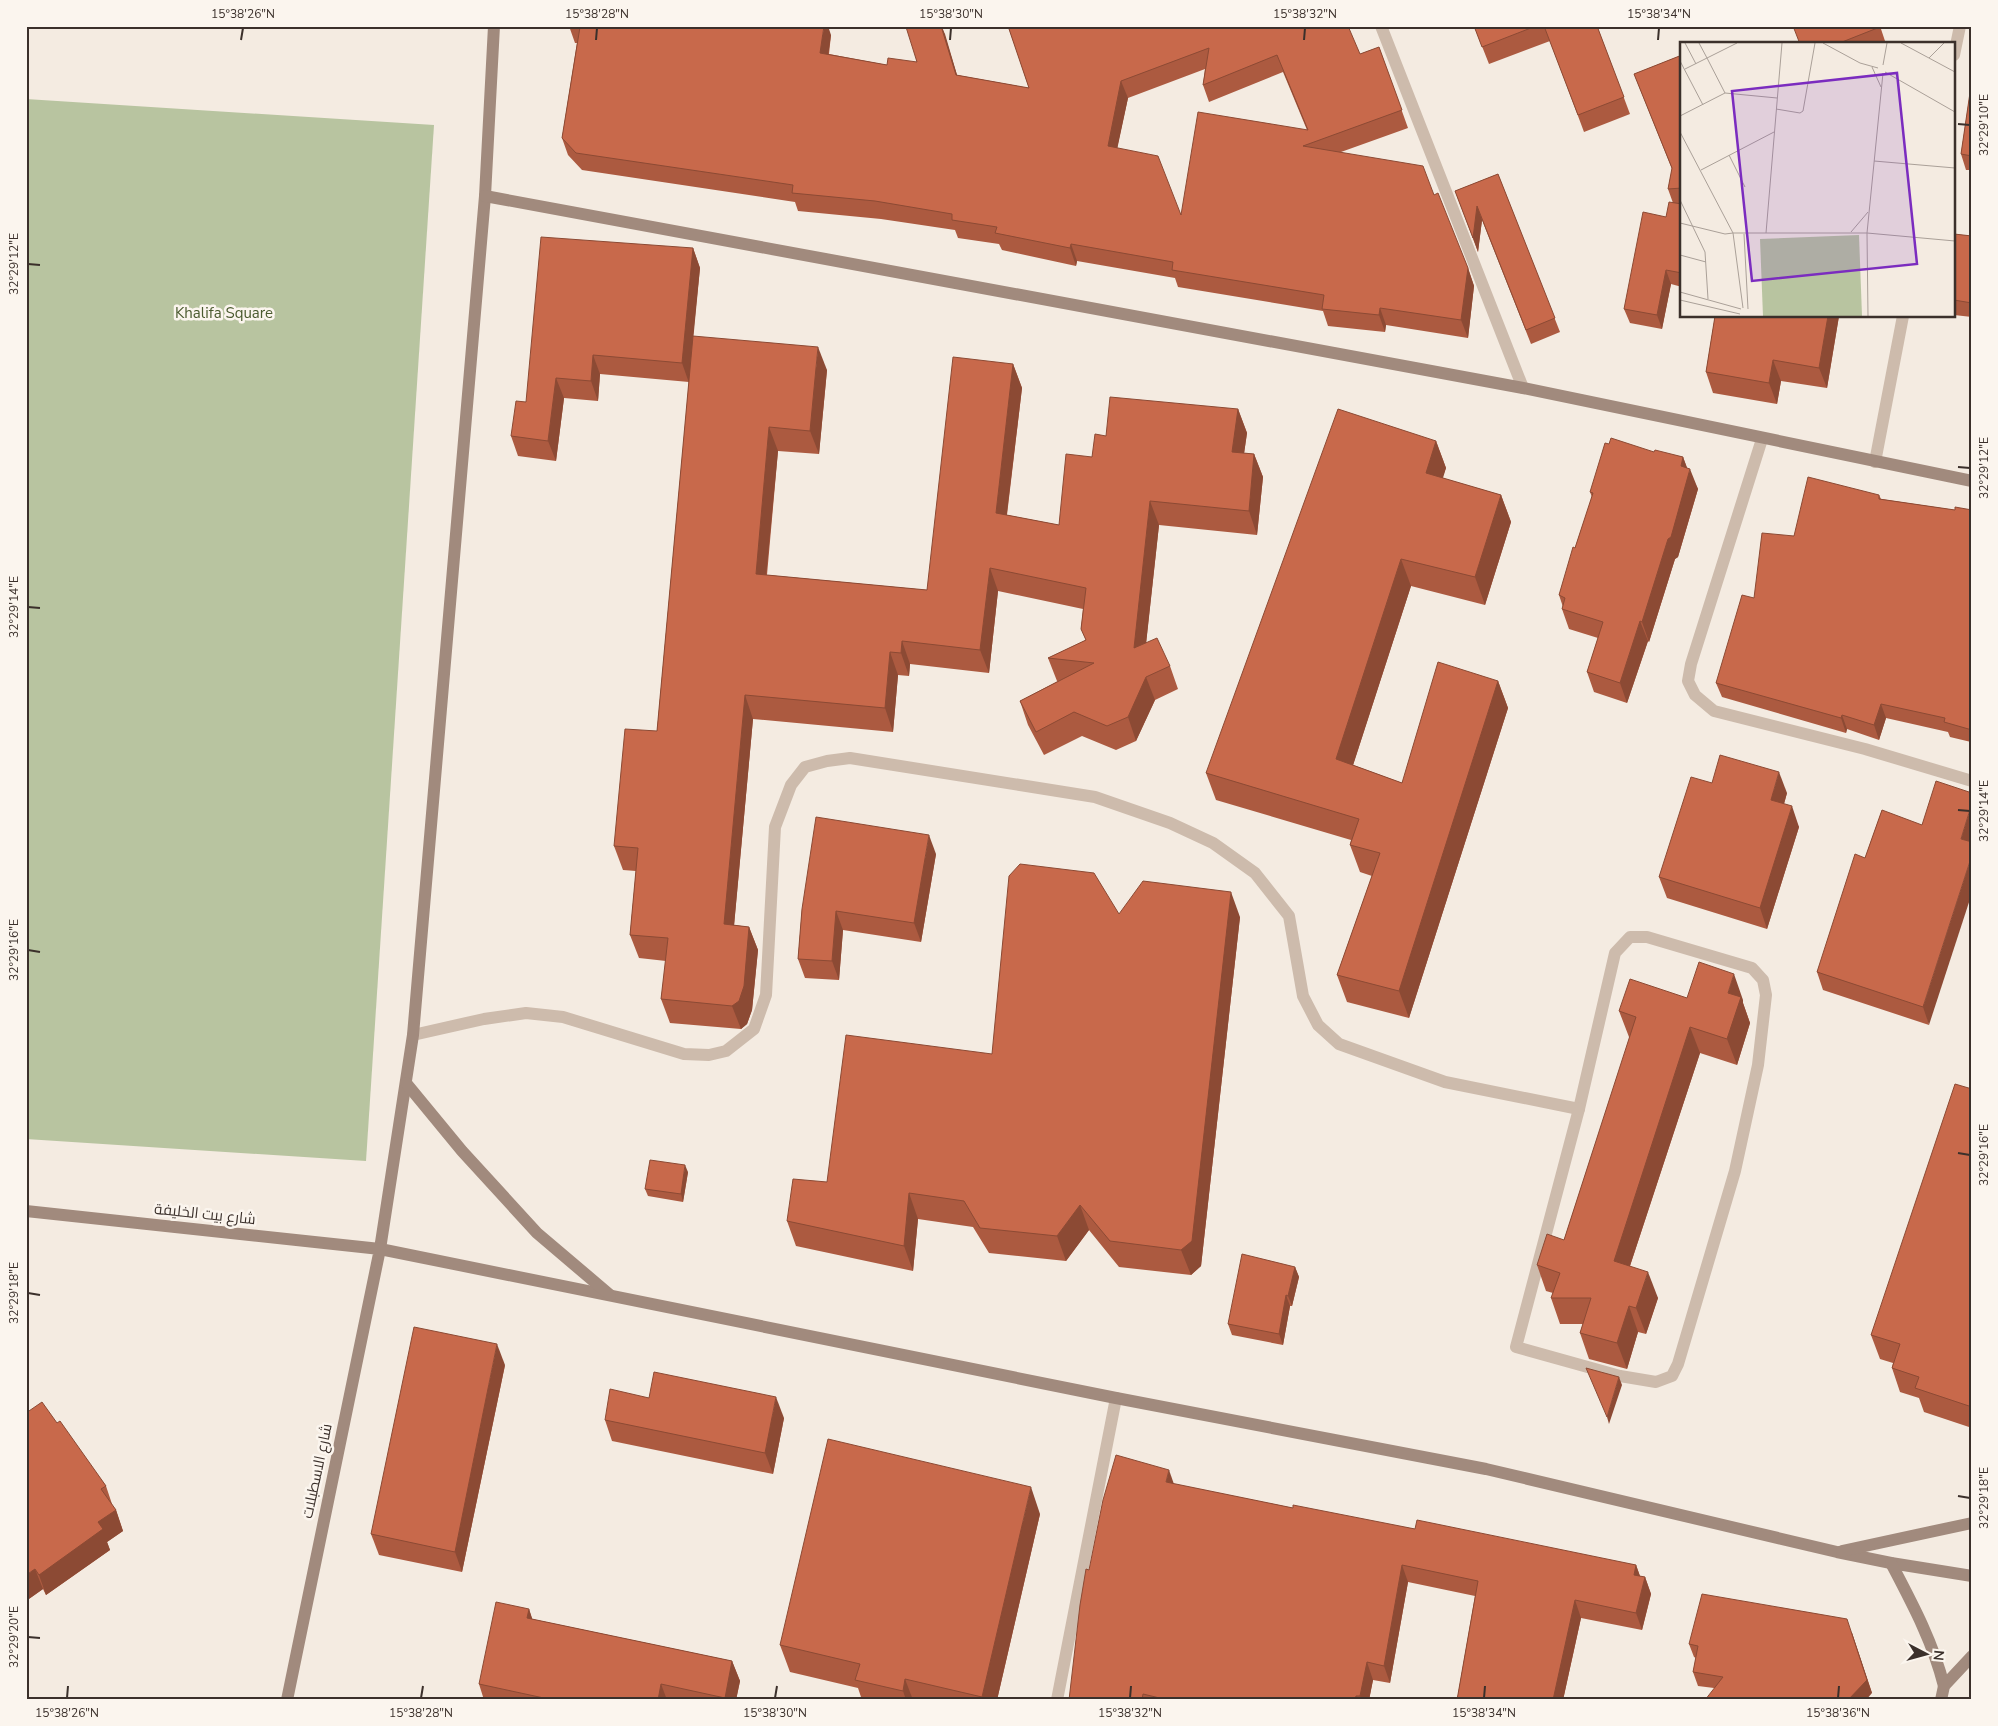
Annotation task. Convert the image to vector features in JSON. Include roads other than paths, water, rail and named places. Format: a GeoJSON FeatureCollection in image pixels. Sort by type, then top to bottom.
{"type":"FeatureCollection","features":[{"type":"Feature","properties":{"kind":"main road","name":"شارع الاسطبلات"},"geometry":{"type":"LineString","coordinates":[[287,1700],[380,1249],[413,1035],[486,196],[494,26]]}},
{"type":"Feature","properties":{"kind":"main road"},"geometry":{"type":"LineString","coordinates":[[486,196],[1523,388],[1972,481]]}},
{"type":"Feature","properties":{"kind":"main road"},"geometry":{"type":"LineString","coordinates":[[406,1083],[462,1151],[537,1233],[611,1296]]}},
{"type":"Feature","properties":{"kind":"main road","name":"شارع بيت الخليفة"},"geometry":{"type":"LineString","coordinates":[[26,1211],[380,1249],[1116,1398],[1486,1469],[1837,1552],[1972,1576]]}},
{"type":"Feature","properties":{"kind":"main road"},"geometry":{"type":"LineString","coordinates":[[1837,1552],[1972,1523]]}},
{"type":"Feature","properties":{"kind":"main road"},"geometry":{"type":"LineString","coordinates":[[1891,1563],[1938,1661],[1944,1686],[1941,1700]]}},
{"type":"Feature","properties":{"kind":"main road"},"geometry":{"type":"LineString","coordinates":[[1944,1686],[1972,1656]]}},
{"type":"Feature","properties":{"kind":"street"},"geometry":{"type":"LineString","coordinates":[[1381,26],[1523,388]]}},
{"type":"Feature","properties":{"kind":"street"},"geometry":{"type":"LineString","coordinates":[[1956,45],[1960,26]]}},
{"type":"Feature","properties":{"kind":"street"},"geometry":{"type":"LineString","coordinates":[[1875,462],[1904,318]]}},
{"type":"Feature","properties":{"kind":"street"},"geometry":{"type":"LineString","coordinates":[[1762,439],[1691,664],[1688,681],[1695,695],[1714,711],[1972,780]]}},
{"type":"Feature","properties":{"kind":"street"},"geometry":{"type":"LineString","coordinates":[[413,1035],[484,1019],[526,1013],[563,1017],[684,1054],[709,1055],[726,1051],[754,1029],[766,995],[775,827],[791,786],[805,767],[827,761],[850,758],[1095,797],[1170,824],[1213,843],[1255,873],[1290,916],[1303,996],[1318,1025],[1339,1044],[1445,1082],[1579,1109]]}},
{"type":"Feature","properties":{"kind":"street"},"geometry":{"type":"LineString","coordinates":[[1630,937],[1647,937],[1752,968],[1763,980],[1766,995],[1758,1065],[1735,1171],[1678,1364],[1672,1376],[1656,1382],[1604,1372],[1516,1346],[1579,1109],[1615,953],[1630,937]]}},
{"type":"Feature","properties":{"kind":"street"},"geometry":{"type":"LineString","coordinates":[[1057,1700],[1116,1398]]}},
{"type":"Feature","properties":{"kind":"park label","name":"Khalifa Square"},"geometry":{"type":"Point","coordinates":[224,313]}}]}
